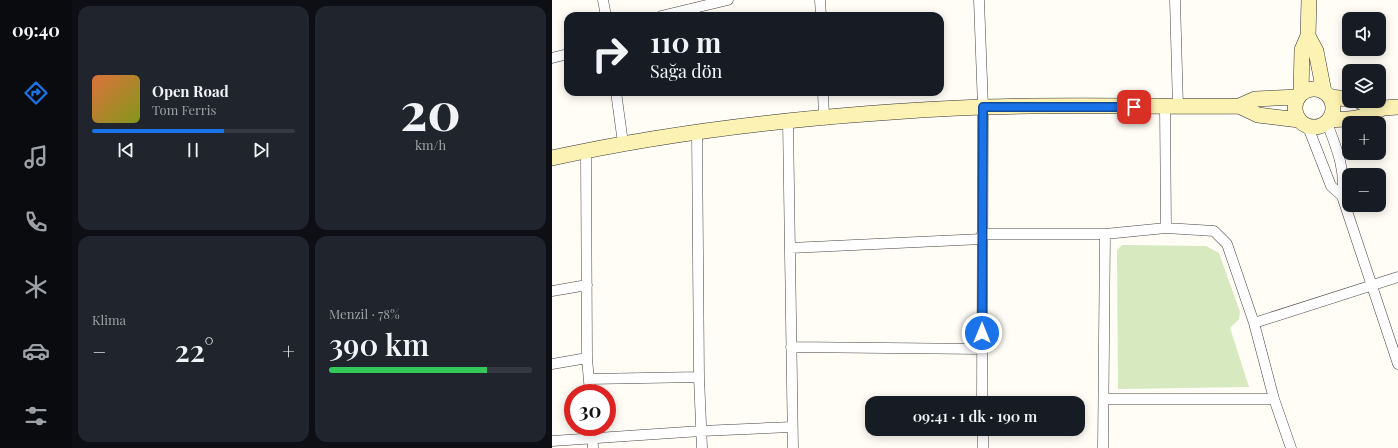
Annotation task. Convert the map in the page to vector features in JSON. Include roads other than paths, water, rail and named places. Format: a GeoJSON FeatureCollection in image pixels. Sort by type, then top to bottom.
{"type":"FeatureCollection","features":[{"type":"Feature","properties":{"kind":"street"},"geometry":{"type":"LineString","coordinates":[[604,7],[614,0]]}},
{"type":"Feature","properties":{"kind":"street"},"geometry":{"type":"LineString","coordinates":[[678,12],[728,0]]}},
{"type":"Feature","properties":{"kind":"street"},"geometry":{"type":"LineString","coordinates":[[820,0],[821,12]]}},
{"type":"Feature","properties":{"kind":"street"},"geometry":{"type":"LineString","coordinates":[[979,0],[983,107],[982,396]]}},
{"type":"Feature","properties":{"kind":"street"},"geometry":{"type":"LineString","coordinates":[[1166,228],[1175,0]]}},
{"type":"Feature","properties":{"kind":"street"},"geometry":{"type":"LineString","coordinates":[[1309,0],[1308,36],[1302,50],[1300,96],[1295,109],[1303,123],[1331,186],[1342,196]]}},
{"type":"Feature","properties":{"kind":"street"},"geometry":{"type":"LineString","coordinates":[[1239,106],[1258,115],[1320,127],[1328,121],[1333,108],[1327,94],[1316,51],[1308,36]]}},
{"type":"Feature","properties":{"kind":"street"},"geometry":{"type":"LineString","coordinates":[[552,58],[564,55]]}},
{"type":"Feature","properties":{"kind":"street"},"geometry":{"type":"LineString","coordinates":[[552,158],[623,143],[697,132],[824,117],[983,107],[1239,106],[1255,99],[1300,96],[1312,89],[1342,97]]}},
{"type":"Feature","properties":{"kind":"street"},"geometry":{"type":"LineString","coordinates":[[617,96],[623,143]]}},
{"type":"Feature","properties":{"kind":"street"},"geometry":{"type":"LineString","coordinates":[[823,96],[824,117]]}},
{"type":"Feature","properties":{"kind":"street"},"geometry":{"type":"LineString","coordinates":[[1386,108],[1398,107]]}},
{"type":"Feature","properties":{"kind":"street"},"geometry":{"type":"LineString","coordinates":[[1328,121],[1355,119],[1369,116],[1383,108]]}},
{"type":"Feature","properties":{"kind":"street"},"geometry":{"type":"LineString","coordinates":[[1328,121],[1340,158],[1342,170]]}},
{"type":"Feature","properties":{"kind":"street"},"geometry":{"type":"LineString","coordinates":[[788,122],[793,448]]}},
{"type":"Feature","properties":{"kind":"street"},"geometry":{"type":"LineString","coordinates":[[697,132],[699,377],[702,448]]}},
{"type":"Feature","properties":{"kind":"street"},"geometry":{"type":"LineString","coordinates":[[586,151],[587,358],[589,384]]}},
{"type":"Feature","properties":{"kind":"street"},"geometry":{"type":"LineString","coordinates":[[1347,212],[1398,364]]}},
{"type":"Feature","properties":{"kind":"street"},"geometry":{"type":"LineString","coordinates":[[790,248],[982,236],[1105,234],[1166,228],[1214,231],[1227,244],[1254,323],[1274,399],[1291,448]]}},
{"type":"Feature","properties":{"kind":"street"},"geometry":{"type":"LineString","coordinates":[[1103,448],[1105,234]]}},
{"type":"Feature","properties":{"kind":"street"},"geometry":{"type":"LineString","coordinates":[[1254,323],[1398,277]]}},
{"type":"Feature","properties":{"kind":"street"},"geometry":{"type":"LineString","coordinates":[[552,291],[587,285]]}},
{"type":"Feature","properties":{"kind":"street"},"geometry":{"type":"LineString","coordinates":[[791,347],[982,349]]}},
{"type":"Feature","properties":{"kind":"street"},"geometry":{"type":"LineString","coordinates":[[552,364],[587,358]]}},
{"type":"Feature","properties":{"kind":"street"},"geometry":{"type":"LineString","coordinates":[[589,378],[699,377]]}},
{"type":"Feature","properties":{"kind":"street"},"geometry":{"type":"LineString","coordinates":[[1104,399],[1274,399]]}},
{"type":"Feature","properties":{"kind":"street"},"geometry":{"type":"LineString","coordinates":[[552,441],[593,443],[701,431],[792,427]]}},
{"type":"Feature","properties":{"kind":"street"},"geometry":{"type":"LineString","coordinates":[[983,436],[983,448]]}}]}
